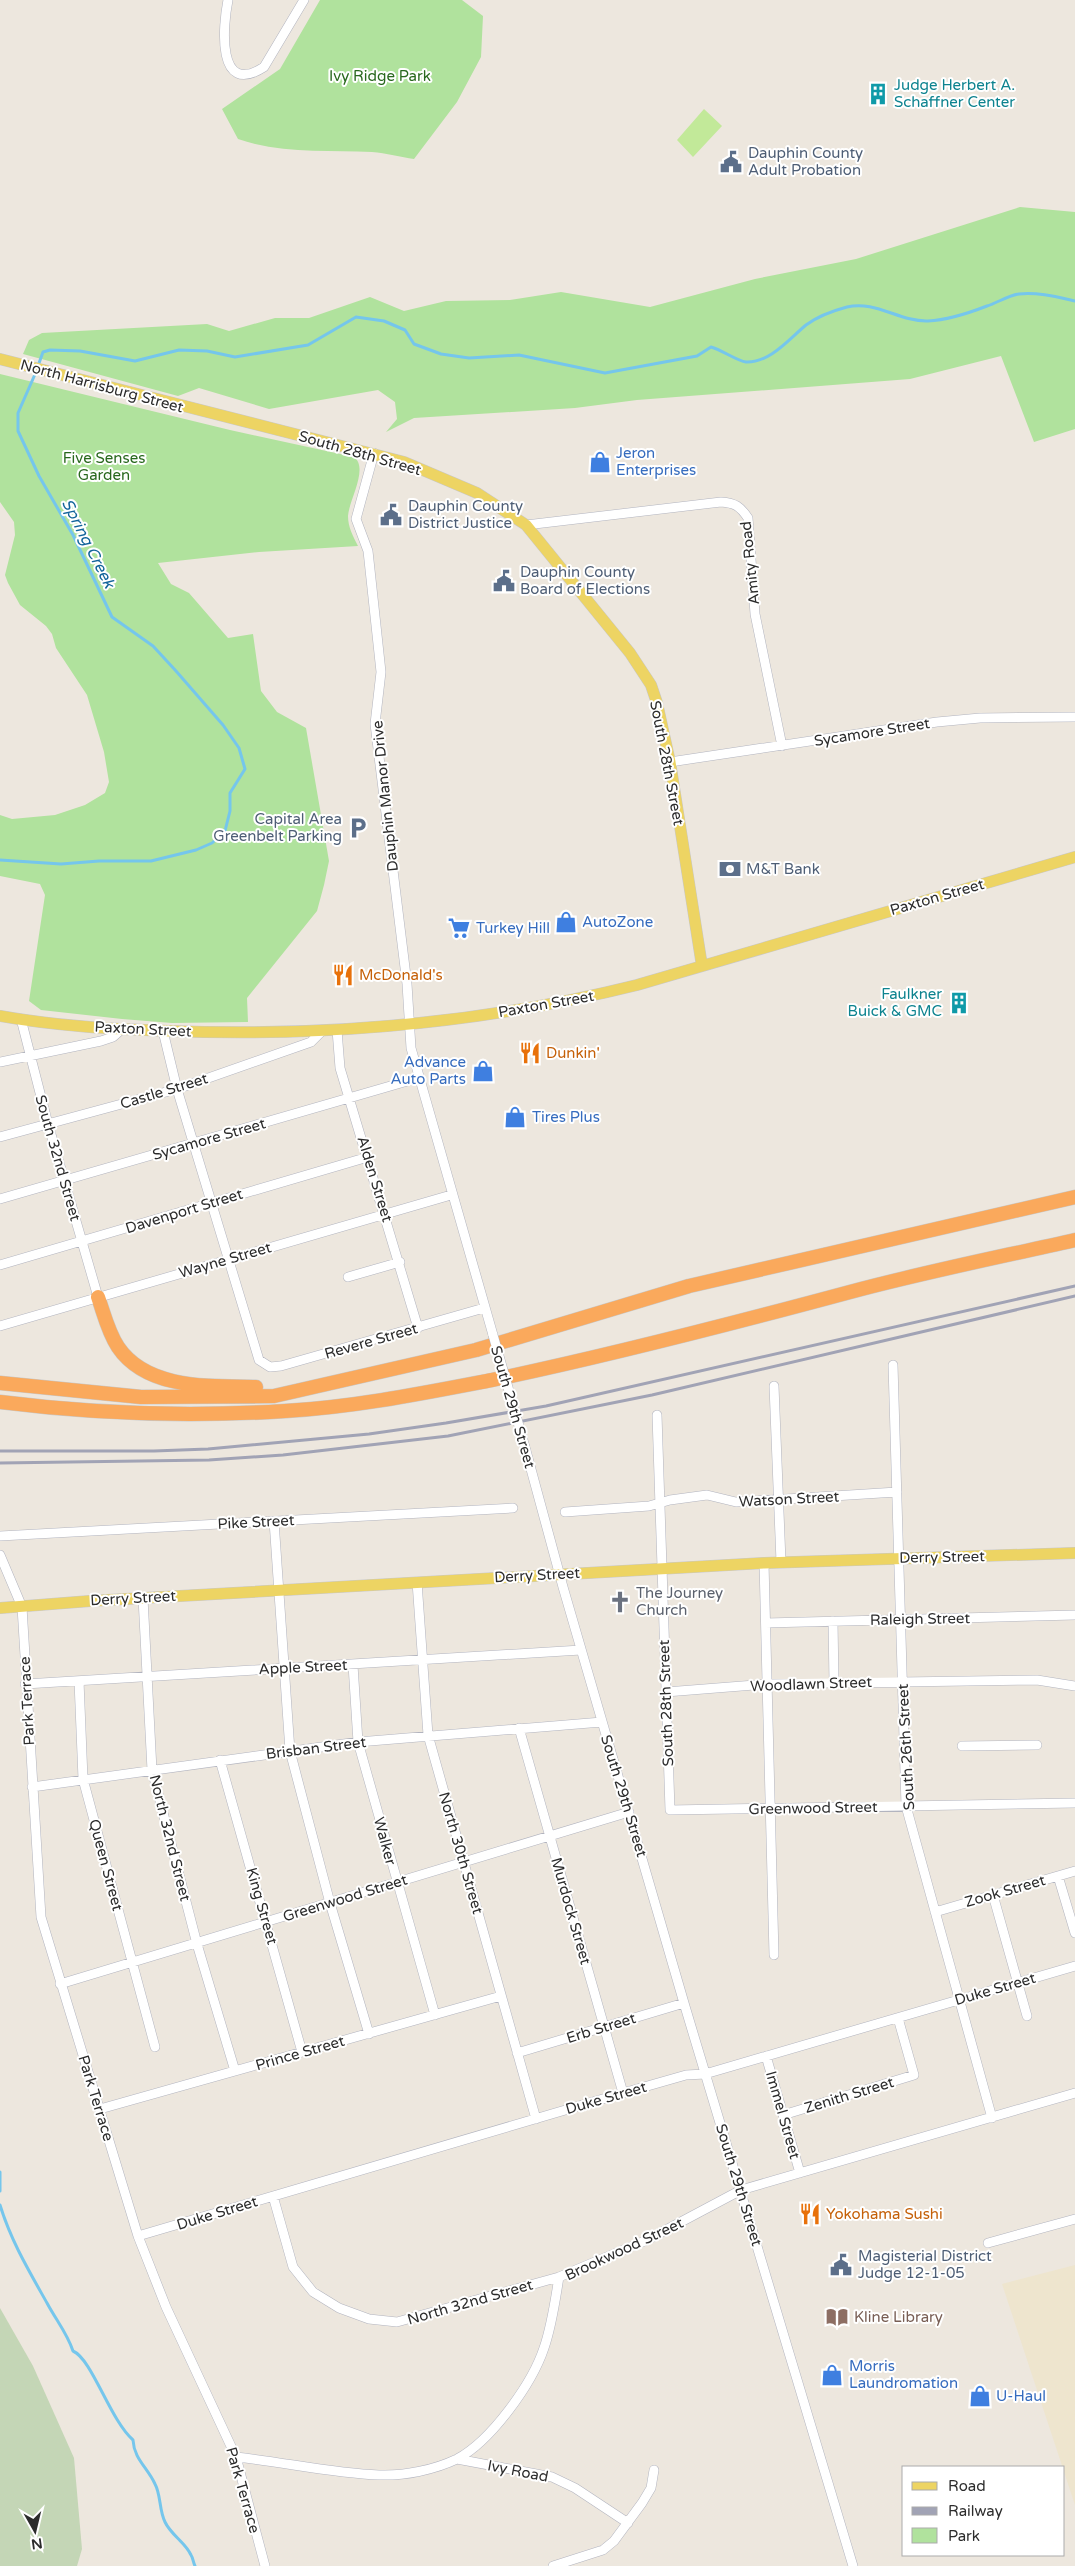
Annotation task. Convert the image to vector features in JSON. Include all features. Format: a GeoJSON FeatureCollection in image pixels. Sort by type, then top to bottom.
{"type":"FeatureCollection","features":[{"type":"Feature","properties":{"kind":"highway"},"geometry":{"type":"LineString","coordinates":[[0,1383],[141,1397],[274,1396],[476,1350],[689,1286],[1075,1197]]}},
{"type":"Feature","properties":{"kind":"highway"},"geometry":{"type":"LineString","coordinates":[[0,1402],[92,1412],[143,1415],[288,1411],[380,1400],[454,1387],[606,1355],[855,1291],[1075,1240]]}},
{"type":"Feature","properties":{"kind":"highway"},"geometry":{"type":"LineString","coordinates":[[98,1297],[109,1332],[118,1347],[129,1360],[149,1373],[169,1380],[206,1385],[310,1389]]}},
{"type":"Feature","properties":{"kind":"main road","name":"North Harrisburg Street"},"geometry":{"type":"LineString","coordinates":[[0,360],[204,412]]}},
{"type":"Feature","properties":{"kind":"main road","name":"South 28th Street"},"geometry":{"type":"LineString","coordinates":[[204,412],[404,462],[477,493],[526,525],[641,669],[657,703],[670,762],[702,966]]}},
{"type":"Feature","properties":{"kind":"main road","name":"Paxton Street"},"geometry":{"type":"LineString","coordinates":[[0,1016],[122,1029],[216,1033],[337,1030],[501,1013],[570,1001],[702,966],[1075,857]]}},
{"type":"Feature","properties":{"kind":"main road","name":"Derry Street"},"geometry":{"type":"LineString","coordinates":[[0,1608],[143,1598],[781,1562],[1075,1553]]}},
{"type":"Feature","properties":{"kind":"street"},"geometry":{"type":"LineString","coordinates":[[228,0],[224,48],[228,64],[235,71],[244,74],[256,72],[264,67],[304,0]]}},
{"type":"Feature","properties":{"kind":"street","name":"Dauphin Manor Drive"},"geometry":{"type":"LineString","coordinates":[[374,453],[356,519],[368,552],[381,672],[375,724],[407,984],[408,1024]]}},
{"type":"Feature","properties":{"kind":"street","name":"Amity Road"},"geometry":{"type":"LineString","coordinates":[[526,525],[721,502],[732,503],[741,508],[748,518],[755,614],[782,746]]}},
{"type":"Feature","properties":{"kind":"street","name":"Sycamore Street"},"geometry":{"type":"LineString","coordinates":[[670,762],[972,719],[1075,717]]}},
{"type":"Feature","properties":{"kind":"street","name":"South 32nd Street"},"geometry":{"type":"LineString","coordinates":[[21,1018],[48,1124],[98,1297]]}},
{"type":"Feature","properties":{"kind":"street","name":"South 29th Street"},"geometry":{"type":"LineString","coordinates":[[408,1024],[418,1078],[525,1447],[559,1574],[705,2074],[853,2566]]}},
{"type":"Feature","properties":{"kind":"street"},"geometry":{"type":"LineString","coordinates":[[0,1062],[101,1041],[113,1037],[122,1029]]}},
{"type":"Feature","properties":{"kind":"street","name":"Alden Street"},"geometry":{"type":"LineString","coordinates":[[337,1030],[340,1068],[386,1214],[418,1328]]}},
{"type":"Feature","properties":{"kind":"street"},"geometry":{"type":"LineString","coordinates":[[163,1031],[177,1089],[228,1260]]}},
{"type":"Feature","properties":{"kind":"street","name":"Castle Street"},"geometry":{"type":"LineString","coordinates":[[0,1137],[177,1089],[312,1042],[322,1031]]}},
{"type":"Feature","properties":{"kind":"street","name":"Sycamore Street"},"geometry":{"type":"LineString","coordinates":[[0,1199],[194,1144],[350,1096],[418,1078]]}},
{"type":"Feature","properties":{"kind":"street","name":"Davenport Street"},"geometry":{"type":"LineString","coordinates":[[0,1264],[368,1157]]}},
{"type":"Feature","properties":{"kind":"street","name":"Wayne Street"},"geometry":{"type":"LineString","coordinates":[[0,1326],[451,1195]]}},
{"type":"Feature","properties":{"kind":"street","name":"Revere Street"},"geometry":{"type":"LineString","coordinates":[[228,1260],[259,1360],[270,1367],[281,1366],[484,1308]]}},
{"type":"Feature","properties":{"kind":"street"},"geometry":{"type":"LineString","coordinates":[[348,1277],[400,1262]]}},
{"type":"Feature","properties":{"kind":"street","name":"South 26th Street"},"geometry":{"type":"LineString","coordinates":[[893,1365],[906,1806],[992,2118]]}},
{"type":"Feature","properties":{"kind":"street"},"geometry":{"type":"LineString","coordinates":[[774,1386],[781,1562]]}},
{"type":"Feature","properties":{"kind":"street","name":"South 28th Street"},"geometry":{"type":"LineString","coordinates":[[657,1415],[670,1810]]}},
{"type":"Feature","properties":{"kind":"street","name":"Watson Street"},"geometry":{"type":"LineString","coordinates":[[565,1512],[648,1506],[660,1502],[707,1495],[736,1502],[897,1492]]}},
{"type":"Feature","properties":{"kind":"street","name":"Pike Street"},"geometry":{"type":"LineString","coordinates":[[0,1536],[513,1508]]}},
{"type":"Feature","properties":{"kind":"street"},"geometry":{"type":"LineString","coordinates":[[274,1521],[281,1590],[290,1751],[330,1903],[369,2034]]}},
{"type":"Feature","properties":{"kind":"street","name":"Park Terrace"},"geometry":{"type":"LineString","coordinates":[[0,1555],[22,1607],[40,1918],[138,2236],[166,2307],[197,2369],[236,2457],[265,2566]]}},
{"type":"Feature","properties":{"kind":"street"},"geometry":{"type":"LineString","coordinates":[[764,1563],[774,1955]]}},
{"type":"Feature","properties":{"kind":"street","name":"North 30th Street"},"geometry":{"type":"LineString","coordinates":[[417,1582],[428,1735],[536,2119]]}},
{"type":"Feature","properties":{"kind":"street","name":"North 32nd Street"},"geometry":{"type":"LineString","coordinates":[[143,1598],[152,1770],[197,1944],[234,2072]]}},
{"type":"Feature","properties":{"kind":"street","name":"Raleigh Street"},"geometry":{"type":"LineString","coordinates":[[766,1623],[1075,1615]]}},
{"type":"Feature","properties":{"kind":"street"},"geometry":{"type":"LineString","coordinates":[[833,1621],[834,1683]]}},
{"type":"Feature","properties":{"kind":"street","name":"Apple Street"},"geometry":{"type":"LineString","coordinates":[[26,1684],[581,1650]]}},
{"type":"Feature","properties":{"kind":"street","name":"Walker"},"geometry":{"type":"LineString","coordinates":[[353,1665],[358,1742],[435,2015]]}},
{"type":"Feature","properties":{"kind":"street","name":"Woodlawn Street"},"geometry":{"type":"LineString","coordinates":[[666,1692],[767,1684],[1037,1680],[1075,1686]]}},
{"type":"Feature","properties":{"kind":"street","name":"Queen Street"},"geometry":{"type":"LineString","coordinates":[[79,1681],[84,1779],[155,2047]]}},
{"type":"Feature","properties":{"kind":"street","name":"Brisban Street"},"geometry":{"type":"LineString","coordinates":[[32,1787],[358,1742],[602,1722]]}},
{"type":"Feature","properties":{"kind":"street","name":"Murdock Street"},"geometry":{"type":"LineString","coordinates":[[520,1728],[623,2093]]}},
{"type":"Feature","properties":{"kind":"street"},"geometry":{"type":"LineString","coordinates":[[962,1746],[1037,1745]]}},
{"type":"Feature","properties":{"kind":"street","name":"King Street"},"geometry":{"type":"LineString","coordinates":[[220,1760],[302,2052]]}},
{"type":"Feature","properties":{"kind":"street","name":"Greenwood Street"},"geometry":{"type":"LineString","coordinates":[[670,1810],[1075,1803]]}},
{"type":"Feature","properties":{"kind":"street","name":"Greenwood Street"},"geometry":{"type":"LineString","coordinates":[[60,1984],[629,1812]]}},
{"type":"Feature","properties":{"kind":"street","name":"Zook Street"},"geometry":{"type":"LineString","coordinates":[[935,1912],[1075,1871]]}},
{"type":"Feature","properties":{"kind":"street"},"geometry":{"type":"LineString","coordinates":[[1058,1876],[1075,1933]]}},
{"type":"Feature","properties":{"kind":"street"},"geometry":{"type":"LineString","coordinates":[[992,1895],[1027,2016]]}},
{"type":"Feature","properties":{"kind":"street","name":"Duke Street"},"geometry":{"type":"LineString","coordinates":[[138,2236],[623,2093],[686,2075],[705,2074],[1075,1966]]}},
{"type":"Feature","properties":{"kind":"street","name":"Prince Street"},"geometry":{"type":"LineString","coordinates":[[100,2110],[501,1996]]}},
{"type":"Feature","properties":{"kind":"street","name":"Erb Street"},"geometry":{"type":"LineString","coordinates":[[518,2053],[684,2003]]}},
{"type":"Feature","properties":{"kind":"street","name":"Zenith Street"},"geometry":{"type":"LineString","coordinates":[[783,2115],[914,2075],[898,2018]]}},
{"type":"Feature","properties":{"kind":"street","name":"Immel Street"},"geometry":{"type":"LineString","coordinates":[[766,2056],[800,2173]]}},
{"type":"Feature","properties":{"kind":"street","name":"Brookwood Street"},"geometry":{"type":"LineString","coordinates":[[236,2457],[381,2475],[420,2471],[457,2459],[492,2431],[514,2404],[534,2373],[544,2348],[560,2277],[647,2240],[741,2190],[1075,2093]]}},
{"type":"Feature","properties":{"kind":"street","name":"North 32nd Street"},"geometry":{"type":"LineString","coordinates":[[272,2196],[293,2267],[313,2292],[339,2308],[369,2319],[397,2322],[560,2277]]}},
{"type":"Feature","properties":{"kind":"street"},"geometry":{"type":"LineString","coordinates":[[988,2243],[1075,2219]]}},
{"type":"Feature","properties":{"kind":"street","name":"Ivy Road"},"geometry":{"type":"LineString","coordinates":[[457,2459],[552,2477],[575,2488],[628,2522]]}},
{"type":"Feature","properties":{"kind":"street"},"geometry":{"type":"LineString","coordinates":[[553,2566],[603,2550],[614,2541],[651,2488],[654,2470]]}},
{"type":"Feature","properties":{"kind":"shaded area"},"geometry":{"type":"Polygon","coordinates":[[[1075,2265],[1075,2505],[1065,2475],[1065,2466],[1062,2466],[1002,2284],[1075,2265]]]}},
{"type":"Feature","properties":{"kind":"green space","name":"Ivy Ridge Park"},"geometry":{"type":"Polygon","coordinates":[[[320,0],[462,0],[483,16],[481,57],[457,102],[414,159],[372,152],[288,149],[254,144],[238,139],[222,109],[280,69],[320,0]]]}},
{"type":"Feature","properties":{"kind":"green space"},"geometry":{"type":"Polygon","coordinates":[[[704,109],[722,126],[693,157],[677,140],[704,109]]]}},
{"type":"Feature","properties":{"kind":"green space"},"geometry":{"type":"Polygon","coordinates":[[[1020,207],[1075,212],[1075,429],[1034,442],[1001,356],[910,379],[637,400],[575,408],[414,418],[386,432],[397,419],[395,402],[378,390],[269,409],[199,388],[178,396],[23,354],[29,340],[42,333],[207,324],[229,331],[275,318],[309,318],[370,297],[404,311],[446,301],[510,300],[561,292],[650,307],[755,279],[856,259],[1020,207]]]}},
{"type":"Feature","properties":{"kind":"green space","name":"Five Senses Garden"},"geometry":{"type":"Polygon","coordinates":[[[0,374],[230,430],[354,457],[358,462],[359,476],[349,509],[348,520],[358,546],[259,552],[158,563],[171,584],[189,593],[228,638],[253,634],[261,691],[277,712],[306,728],[329,861],[317,911],[247,998],[248,1022],[172,1023],[122,1019],[41,1010],[29,1001],[45,895],[40,884],[0,876],[0,815],[12,819],[55,815],[85,805],[105,793],[109,782],[104,752],[87,695],[56,648],[52,634],[46,626],[20,605],[5,575],[15,535],[14,522],[0,502],[0,374]]]}},
{"type":"Feature","properties":{"kind":"green space"},"geometry":{"type":"Polygon","coordinates":[[[0,2308],[33,2366],[74,2458],[82,2549],[77,2566],[0,2566],[0,2308]]]}},
{"type":"Feature","properties":{"kind":"waterway","name":"Spring Creek"},"geometry":{"type":"LineString","coordinates":[[38,366],[43,352],[50,350],[80,351],[135,361],[179,350],[207,351],[235,357],[308,345],[356,317],[384,321],[405,330],[414,344],[441,354],[469,358],[519,355],[605,373],[697,356],[711,347],[746,362],[763,359],[779,349],[815,319],[847,307],[868,306],[907,318],[928,321],[966,314],[1019,294],[1040,294],[1075,301]]}},
{"type":"Feature","properties":{"kind":"waterway","name":"Spring Creek"},"geometry":{"type":"LineString","coordinates":[[0,860],[61,864],[99,861],[151,861],[196,850],[212,843],[225,831],[230,811],[230,793],[245,769],[239,748],[223,725],[176,671],[153,646],[112,617],[73,535],[39,476],[18,431],[18,413],[36,372]]}},
{"type":"Feature","properties":{"kind":"waterway"},"geometry":{"type":"LineString","coordinates":[[0,2172],[0,2191]]}},
{"type":"Feature","properties":{"kind":"waterway"},"geometry":{"type":"LineString","coordinates":[[0,2205],[9,2231],[27,2267],[65,2332],[73,2351],[87,2365],[117,2419],[133,2440],[138,2458],[157,2488],[165,2522],[188,2550],[195,2566]]}},
{"type":"Feature","properties":{"kind":"railway"},"geometry":{"type":"LineString","coordinates":[[0,1451],[208,1449],[369,1434],[446,1423],[546,1406],[1075,1286]]}},
{"type":"Feature","properties":{"kind":"railway"},"geometry":{"type":"LineString","coordinates":[[0,1463],[209,1460],[283,1455],[448,1436],[652,1395],[1075,1296]]}},
{"type":"Feature","properties":{"kind":"place","name":"Judge Herbert A. Schaffner Center"},"geometry":{"type":"Point","coordinates":[878,94]}},
{"type":"Feature","properties":{"kind":"place","name":"Dauphin County Adult Probation"},"geometry":{"type":"Point","coordinates":[731,162]}},
{"type":"Feature","properties":{"kind":"place","name":"Jeron Enterprises"},"geometry":{"type":"Point","coordinates":[600,462]}},
{"type":"Feature","properties":{"kind":"place","name":"Dauphin County District Justice"},"geometry":{"type":"Point","coordinates":[391,515]}},
{"type":"Feature","properties":{"kind":"place","name":"Dauphin County Board of Elections"},"geometry":{"type":"Point","coordinates":[504,581]}},
{"type":"Feature","properties":{"kind":"place","name":"Capital Area Greenbelt Parking"},"geometry":{"type":"Point","coordinates":[358,828]}},
{"type":"Feature","properties":{"kind":"place","name":"M&T Bank"},"geometry":{"type":"Point","coordinates":[730,869]}},
{"type":"Feature","properties":{"kind":"place","name":"AutoZone"},"geometry":{"type":"Point","coordinates":[566,922]}},
{"type":"Feature","properties":{"kind":"place","name":"Turkey Hill"},"geometry":{"type":"Point","coordinates":[459,928]}},
{"type":"Feature","properties":{"kind":"place","name":"McDonald's"},"geometry":{"type":"Point","coordinates":[343,975]}},
{"type":"Feature","properties":{"kind":"place","name":"Faulkner Buick & GMC"},"geometry":{"type":"Point","coordinates":[959,1003]}},
{"type":"Feature","properties":{"kind":"place","name":"Dunkin'"},"geometry":{"type":"Point","coordinates":[530,1053]}},
{"type":"Feature","properties":{"kind":"place","name":"Advance Auto Parts"},"geometry":{"type":"Point","coordinates":[483,1071]}},
{"type":"Feature","properties":{"kind":"place","name":"Tires Plus"},"geometry":{"type":"Point","coordinates":[515,1117]}},
{"type":"Feature","properties":{"kind":"place","name":"The Journey Church"},"geometry":{"type":"Point","coordinates":[620,1602]}},
{"type":"Feature","properties":{"kind":"place","name":"Yokohama Sushi"},"geometry":{"type":"Point","coordinates":[810,2214]}},
{"type":"Feature","properties":{"kind":"place","name":"Magisterial District Judge 12-1-05"},"geometry":{"type":"Point","coordinates":[841,2265]}},
{"type":"Feature","properties":{"kind":"place","name":"Kline Library"},"geometry":{"type":"Point","coordinates":[837,2317]}},
{"type":"Feature","properties":{"kind":"place","name":"Morris Laundromation"},"geometry":{"type":"Point","coordinates":[832,2375]}},
{"type":"Feature","properties":{"kind":"place","name":"U-Haul"},"geometry":{"type":"Point","coordinates":[980,2396]}}]}
